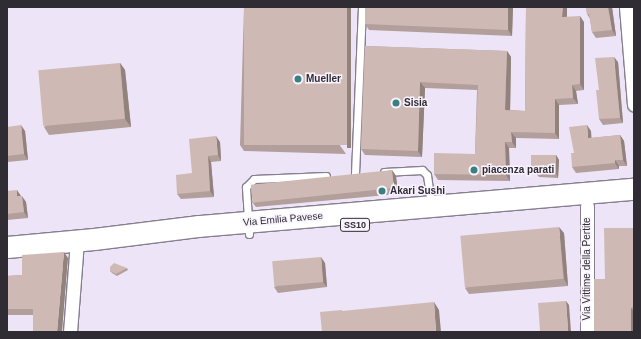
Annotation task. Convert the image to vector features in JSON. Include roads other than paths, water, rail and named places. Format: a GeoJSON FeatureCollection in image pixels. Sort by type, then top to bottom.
{"type":"FeatureCollection","features":[{"type":"Feature","properties":{"kind":"main road","name":"Via Emilia Pavese"},"geometry":{"type":"LineString","coordinates":[[7,247],[76,241],[128,243],[175,241],[249,228],[439,207],[634,189]]}},
{"type":"Feature","properties":{"kind":"main road","name":"Via Emilia Pavese"},"geometry":{"type":"LineString","coordinates":[[249,228],[634,202]]}},
{"type":"Feature","properties":{"kind":"street"},"geometry":{"type":"LineString","coordinates":[[626,7],[634,106]]}},
{"type":"Feature","properties":{"kind":"street","name":"Via Vittime della Pertite"},"geometry":{"type":"LineString","coordinates":[[587,206],[587,332]]}},
{"type":"Feature","properties":{"kind":"street"},"geometry":{"type":"LineString","coordinates":[[70,332],[76,241]]}},
{"type":"Feature","properties":{"kind":"lane"},"geometry":{"type":"LineString","coordinates":[[355,174],[362,7]]}},
{"type":"Feature","properties":{"kind":"lane"},"geometry":{"type":"LineString","coordinates":[[377,173],[422,170],[427,175],[439,207]]}},
{"type":"Feature","properties":{"kind":"lane"},"geometry":{"type":"LineString","coordinates":[[249,228],[246,187],[254,179],[332,175]]}},
{"type":"Feature","properties":{"kind":"place","name":"Mueller"},"geometry":{"type":"Point","coordinates":[298,79]}},
{"type":"Feature","properties":{"kind":"place","name":"Sisia"},"geometry":{"type":"Point","coordinates":[396,103]}},
{"type":"Feature","properties":{"kind":"place","name":"piacenza parati"},"geometry":{"type":"Point","coordinates":[474,170]}},
{"type":"Feature","properties":{"kind":"place","name":"Akari Sushi"},"geometry":{"type":"Point","coordinates":[382,191]}}]}
